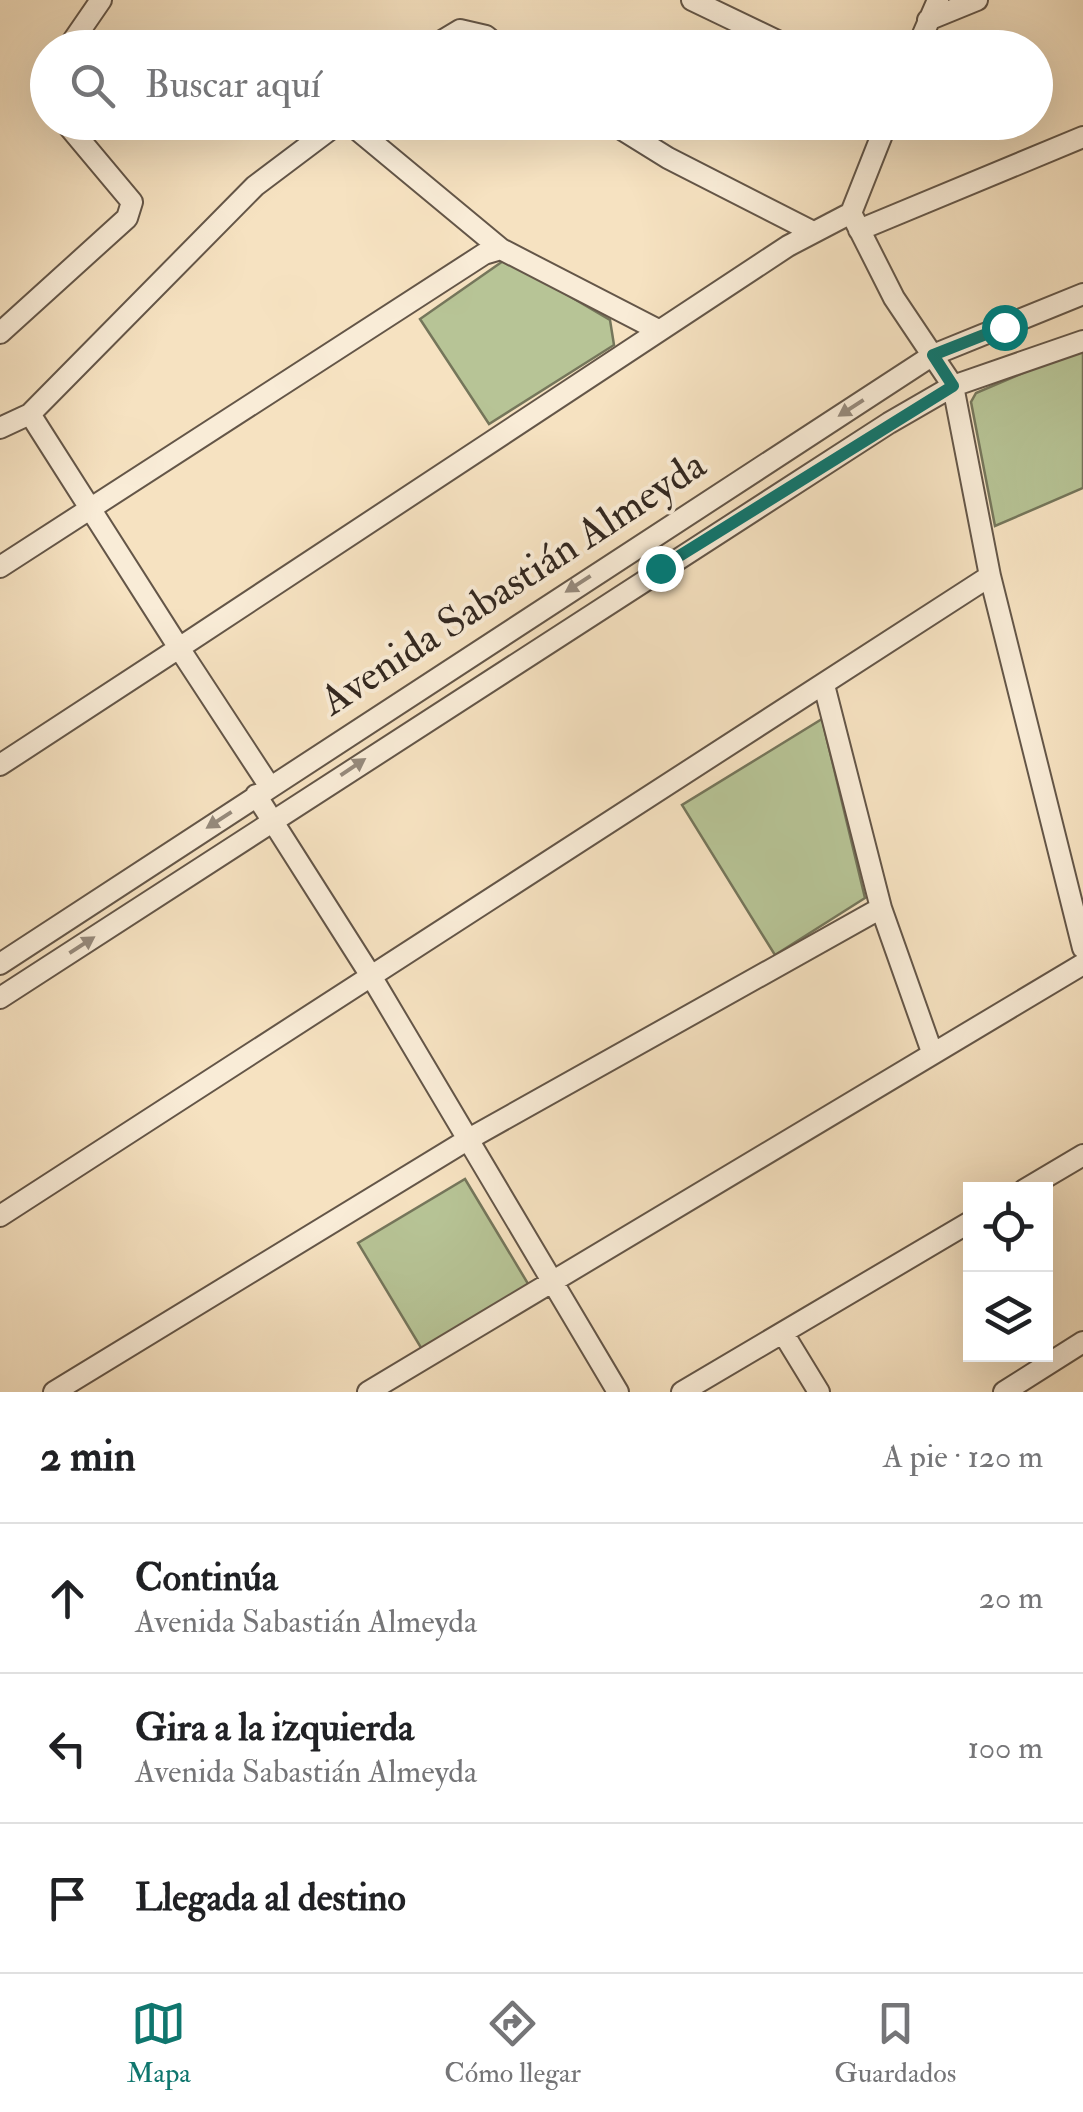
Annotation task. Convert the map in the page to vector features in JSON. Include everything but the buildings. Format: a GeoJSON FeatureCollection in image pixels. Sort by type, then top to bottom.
{"type":"FeatureCollection","features":[{"type":"Feature","properties":{"kind":"street"},"geometry":{"type":"LineString","coordinates":[[80,30],[101,0]]}},
{"type":"Feature","properties":{"kind":"street"},"geometry":{"type":"LineString","coordinates":[[692,0],[754,30]]}},
{"type":"Feature","properties":{"kind":"street"},"geometry":{"type":"LineString","coordinates":[[924,30],[938,0]]}},
{"type":"Feature","properties":{"kind":"street"},"geometry":{"type":"LineString","coordinates":[[928,20],[977,0]]}},
{"type":"Feature","properties":{"kind":"street"},"geometry":{"type":"LineString","coordinates":[[0,765],[658,330],[813,232],[855,222],[1083,137]]}},
{"type":"Feature","properties":{"kind":"street"},"geometry":{"type":"LineString","coordinates":[[0,333],[127,218],[132,202],[79,140]]}},
{"type":"Feature","properties":{"kind":"street"},"geometry":{"type":"LineString","coordinates":[[0,428],[30,414],[254,186],[316,140]]}},
{"type":"Feature","properties":{"kind":"street"},"geometry":{"type":"LineString","coordinates":[[370,140],[501,249],[658,330]]}},
{"type":"Feature","properties":{"kind":"street"},"geometry":{"type":"LineString","coordinates":[[639,140],[813,232]]}},
{"type":"Feature","properties":{"kind":"street"},"geometry":{"type":"LineString","coordinates":[[881,140],[855,222],[894,298],[953,386],[990,576],[1083,948]]}},
{"type":"Feature","properties":{"kind":"street"},"geometry":{"type":"LineString","coordinates":[[0,567],[457,268],[501,249]]}},
{"type":"Feature","properties":{"kind":"street","name":"Avenida Sabastián Almeyda"},"geometry":{"type":"LineString","coordinates":[[0,964],[933,355],[1083,294]]}},
{"type":"Feature","properties":{"kind":"street","name":"Avenida Sabastián Almeyda"},"geometry":{"type":"LineString","coordinates":[[0,998],[660,568],[953,386],[1083,341]]}},
{"type":"Feature","properties":{"kind":"street"},"geometry":{"type":"LineString","coordinates":[[30,414],[179,648],[263,791],[274,820],[372,976],[618,1392]]}},
{"type":"Feature","properties":{"kind":"street"},"geometry":{"type":"LineString","coordinates":[[0,1216],[990,576]]}},
{"type":"Feature","properties":{"kind":"street"},"geometry":{"type":"LineString","coordinates":[[824,685],[881,908],[932,1052]]}},
{"type":"Feature","properties":{"kind":"street"},"geometry":{"type":"LineString","coordinates":[[54,1392],[467,1140],[881,908]]}},
{"type":"Feature","properties":{"kind":"street"},"geometry":{"type":"LineString","coordinates":[[368,1392],[1083,964]]}},
{"type":"Feature","properties":{"kind":"street"},"geometry":{"type":"LineString","coordinates":[[1037,1182],[1083,1154]]}},
{"type":"Feature","properties":{"kind":"street"},"geometry":{"type":"LineString","coordinates":[[682,1392],[963,1226]]}},
{"type":"Feature","properties":{"kind":"street"},"geometry":{"type":"LineString","coordinates":[[784,1333],[819,1392]]}},
{"type":"Feature","properties":{"kind":"street"},"geometry":{"type":"LineString","coordinates":[[1006,1391],[1083,1342]]}},
{"type":"Feature","properties":{"kind":"green space"},"geometry":{"type":"Polygon","coordinates":[[[506,259],[610,320],[614,345],[489,424],[420,319],[506,259]]]}},
{"type":"Feature","properties":{"kind":"green space"},"geometry":{"type":"Polygon","coordinates":[[[1072,352],[1083,352],[1083,488],[995,526],[971,402],[976,393],[1072,352]]]}},
{"type":"Feature","properties":{"kind":"green space"},"geometry":{"type":"Polygon","coordinates":[[[822,719],[865,898],[775,955],[682,805],[822,719]]]}},
{"type":"Feature","properties":{"kind":"green space"},"geometry":{"type":"Polygon","coordinates":[[[465,1179],[530,1287],[423,1351],[358,1243],[465,1179]]]}},
{"type":"Feature","properties":{"kind":"route"},"geometry":{"type":"LineString","coordinates":[[660,568],[888,422],[953,386],[933,355],[1004,327]]}}]}
